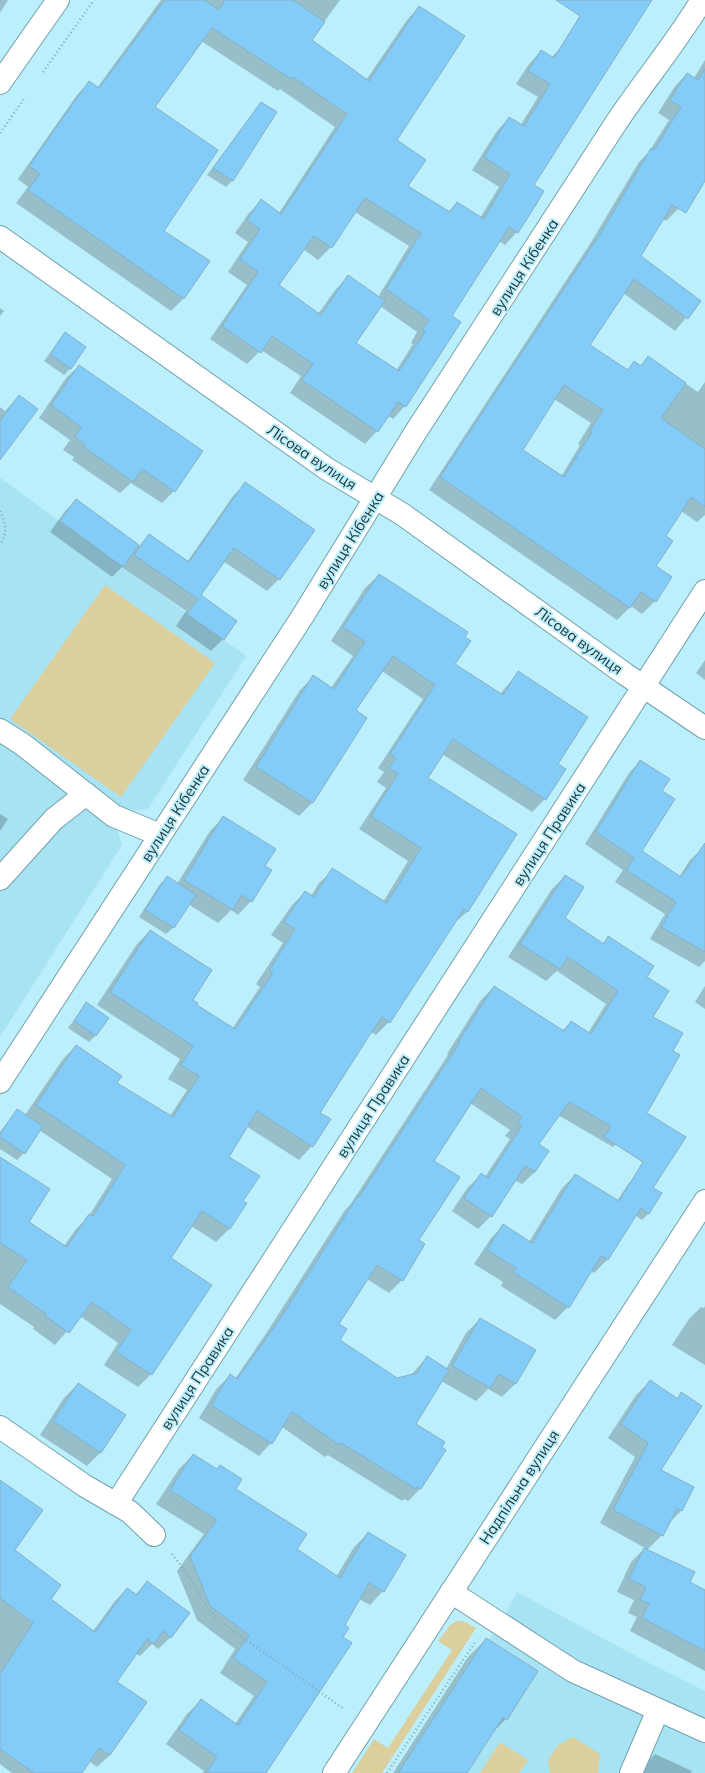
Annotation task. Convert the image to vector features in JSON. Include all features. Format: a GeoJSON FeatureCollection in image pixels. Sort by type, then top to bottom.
{"type":"FeatureCollection","features":[{"type":"Feature","properties":{"kind":"street"},"geometry":{"type":"LineString","coordinates":[[0,83],[58,0]]}},
{"type":"Feature","properties":{"kind":"street","name":"вулиця Кібенка"},"geometry":{"type":"LineString","coordinates":[[0,1082],[304,614],[415,433],[620,118],[680,37],[702,0]]}},
{"type":"Feature","properties":{"kind":"street","name":"Лісова вулиця"},"geometry":{"type":"LineString","coordinates":[[0,237],[327,469],[375,498],[434,537],[705,728]]}},
{"type":"Feature","properties":{"kind":"street","name":"вулиця Правика"},"geometry":{"type":"LineString","coordinates":[[116,1504],[705,591]]}},
{"type":"Feature","properties":{"kind":"street"},"geometry":{"type":"LineString","coordinates":[[0,730],[22,744],[114,816],[160,835]]}},
{"type":"Feature","properties":{"kind":"street"},"geometry":{"type":"LineString","coordinates":[[0,879],[54,819],[86,794]]}},
{"type":"Feature","properties":{"kind":"street","name":"Надпільна вулиця"},"geometry":{"type":"LineString","coordinates":[[334,1773],[705,1201]]}},
{"type":"Feature","properties":{"kind":"street"},"geometry":{"type":"LineString","coordinates":[[0,1427],[85,1486],[141,1520],[154,1535]]}},
{"type":"Feature","properties":{"kind":"street"},"geometry":{"type":"LineString","coordinates":[[451,1592],[572,1671],[705,1731]]}},
{"type":"Feature","properties":{"kind":"street"},"geometry":{"type":"LineString","coordinates":[[631,1773],[658,1710]]}},
{"type":"Feature","properties":{"kind":"path"},"geometry":{"type":"LineString","coordinates":[[38,78],[94,0]]}},
{"type":"Feature","properties":{"kind":"path"},"geometry":{"type":"LineString","coordinates":[[0,133],[25,98]]}},
{"type":"Feature","properties":{"kind":"path"},"geometry":{"type":"LineString","coordinates":[[0,511],[6,524],[5,538],[0,545]]}},
{"type":"Feature","properties":{"kind":"path"},"geometry":{"type":"LineString","coordinates":[[154,1535],[189,1576],[207,1608],[222,1623],[327,1696],[364,1727]]}},
{"type":"Feature","properties":{"kind":"path"},"geometry":{"type":"LineString","coordinates":[[387,1773],[490,1618]]}},
{"type":"Feature","properties":{"kind":"shaded area"},"geometry":{"type":"Polygon","coordinates":[[[0,478],[246,656],[148,809],[130,811],[117,829],[122,845],[0,1037],[0,478]]]}},
{"type":"Feature","properties":{"kind":"shaded area"},"geometry":{"type":"Polygon","coordinates":[[[105,585],[215,663],[121,797],[10,719],[105,585]]]}},
{"type":"Feature","properties":{"kind":"shaded area"},"geometry":{"type":"Polygon","coordinates":[[[517,1592],[647,1662],[705,1691],[705,1773],[398,1773],[486,1638],[489,1639],[505,1617],[506,1612],[517,1592]]]}},
{"type":"Feature","properties":{"kind":"shaded area"},"geometry":{"type":"Polygon","coordinates":[[[457,1621],[463,1621],[476,1628],[382,1773],[352,1773],[374,1739],[388,1748],[452,1650],[438,1641],[451,1624],[457,1621]]]}},
{"type":"Feature","properties":{"kind":"shaded area"},"geometry":{"type":"Polygon","coordinates":[[[573,1737],[600,1754],[598,1773],[550,1773],[548,1760],[558,1745],[573,1737]]]}},
{"type":"Feature","properties":{"kind":"shaded area"},"geometry":{"type":"Polygon","coordinates":[[[500,1742],[528,1760],[519,1773],[480,1773],[500,1742]]]}},
{"type":"Feature","properties":{"kind":"building"},"geometry":{"type":"Polygon","coordinates":[[[165,0],[205,0],[219,10],[225,0],[293,0],[325,22],[312,40],[369,81],[419,6],[465,36],[397,140],[426,160],[408,186],[450,212],[457,202],[484,219],[510,174],[484,157],[509,117],[524,126],[550,84],[528,71],[541,50],[554,58],[580,16],[556,0],[652,0],[534,185],[544,191],[518,233],[509,227],[452,316],[461,322],[406,407],[398,402],[378,432],[302,380],[313,364],[272,336],[261,353],[222,326],[258,272],[240,259],[260,229],[247,220],[261,199],[281,214],[347,114],[293,77],[291,79],[212,28],[155,107],[218,150],[164,231],[210,261],[184,299],[28,190],[40,174],[29,166],[89,81],[99,88],[165,0]],[[365,198],[332,248],[314,236],[279,285],[321,315],[348,275],[385,301],[356,343],[399,371],[425,332],[422,330],[429,320],[386,289],[421,233],[365,198]]]}},
{"type":"Feature","properties":{"kind":"building"},"geometry":{"type":"Polygon","coordinates":[[[705,69],[705,181],[686,213],[672,205],[641,256],[701,301],[688,319],[634,279],[590,345],[628,370],[634,361],[641,366],[648,356],[686,383],[661,418],[705,449],[705,507],[691,497],[666,536],[673,541],[656,566],[672,577],[656,602],[641,592],[630,608],[440,477],[602,231],[651,148],[654,150],[681,107],[670,100],[687,73],[698,80],[705,69]],[[564,385],[523,450],[564,477],[592,432],[590,431],[603,410],[564,385]]]}},
{"type":"Feature","properties":{"kind":"building"},"geometry":{"type":"Polygon","coordinates":[[[261,102],[277,112],[233,181],[213,168],[261,102]]]}},
{"type":"Feature","properties":{"kind":"building"},"geometry":{"type":"Polygon","coordinates":[[[65,332],[86,347],[71,369],[50,354],[65,332]]]}},
{"type":"Feature","properties":{"kind":"building"},"geometry":{"type":"Polygon","coordinates":[[[79,365],[203,451],[175,492],[142,469],[133,482],[84,447],[85,445],[75,437],[81,427],[51,405],[79,365]]]}},
{"type":"Feature","properties":{"kind":"building"},"geometry":{"type":"Polygon","coordinates":[[[19,395],[38,409],[0,460],[0,421],[19,395]]]}},
{"type":"Feature","properties":{"kind":"building"},"geometry":{"type":"Polygon","coordinates":[[[245,482],[315,530],[280,580],[234,548],[201,595],[237,621],[224,640],[187,614],[198,599],[134,555],[149,534],[189,562],[245,482]]]}},
{"type":"Feature","properties":{"kind":"building"},"geometry":{"type":"Polygon","coordinates":[[[76,499],[139,545],[123,567],[60,521],[76,499]]]}},
{"type":"Feature","properties":{"kind":"building"},"geometry":{"type":"Polygon","coordinates":[[[379,574],[468,632],[465,637],[471,641],[455,664],[503,695],[518,671],[588,717],[558,764],[566,769],[546,800],[453,739],[428,778],[517,834],[468,912],[464,909],[390,1023],[382,1017],[369,1036],[320,1113],[331,1119],[313,1147],[257,1111],[229,1157],[260,1176],[243,1201],[247,1203],[230,1229],[202,1211],[171,1258],[212,1285],[152,1375],[116,1352],[131,1330],[92,1302],[69,1333],[45,1316],[46,1314],[8,1287],[27,1260],[0,1243],[0,1157],[50,1189],[29,1222],[67,1247],[89,1214],[93,1216],[125,1165],[36,1105],[76,1045],[122,1076],[117,1083],[173,1117],[199,1076],[181,1065],[193,1046],[110,992],[150,930],[212,970],[193,1000],[198,1003],[197,1005],[235,1029],[273,973],[269,971],[295,929],[284,922],[305,891],[314,897],[332,868],[387,903],[421,848],[371,816],[398,774],[389,768],[396,758],[390,754],[435,685],[393,656],[356,710],[367,718],[313,803],[256,767],[313,675],[334,689],[365,642],[343,627],[379,574]]]}},
{"type":"Feature","properties":{"kind":"building"},"geometry":{"type":"Polygon","coordinates":[[[640,760],[670,779],[662,791],[675,799],[642,851],[681,877],[705,843],[705,952],[661,927],[676,902],[626,870],[634,858],[596,832],[640,760]]]}},
{"type":"Feature","properties":{"kind":"building"},"geometry":{"type":"Polygon","coordinates":[[[223,816],[276,849],[265,866],[272,870],[252,902],[242,895],[233,910],[184,880],[223,816]]]}},
{"type":"Feature","properties":{"kind":"building"},"geometry":{"type":"Polygon","coordinates":[[[565,875],[584,887],[565,918],[604,944],[608,936],[654,966],[647,977],[669,991],[653,1017],[683,1033],[673,1051],[680,1055],[647,1113],[686,1137],[653,1188],[662,1193],[649,1214],[641,1208],[608,1260],[601,1256],[569,1308],[513,1272],[516,1268],[487,1250],[503,1224],[532,1243],[575,1174],[619,1201],[643,1162],[604,1137],[611,1126],[569,1102],[539,1144],[549,1151],[535,1172],[525,1166],[492,1217],[464,1198],[481,1173],[488,1178],[522,1126],[517,1123],[522,1117],[481,1088],[434,1161],[460,1177],[419,1240],[425,1244],[403,1281],[377,1265],[339,1324],[347,1329],[340,1340],[397,1378],[417,1373],[427,1356],[449,1370],[416,1424],[445,1442],[442,1447],[446,1450],[421,1489],[417,1487],[416,1489],[341,1443],[339,1445],[292,1412],[272,1444],[211,1405],[230,1374],[237,1379],[280,1319],[357,1197],[359,1197],[460,1042],[459,1041],[494,986],[564,1031],[571,1021],[591,1034],[618,991],[568,957],[560,969],[520,944],[565,875]]]}},
{"type":"Feature","properties":{"kind":"building"},"geometry":{"type":"Polygon","coordinates":[[[167,876],[196,895],[174,928],[145,910],[167,876]]]}},
{"type":"Feature","properties":{"kind":"building"},"geometry":{"type":"Polygon","coordinates":[[[86,1002],[109,1018],[96,1036],[74,1021],[86,1002]]]}},
{"type":"Feature","properties":{"kind":"building"},"geometry":{"type":"Polygon","coordinates":[[[17,1109],[43,1126],[25,1154],[0,1137],[0,1134],[17,1109]]]}},
{"type":"Feature","properties":{"kind":"building"},"geometry":{"type":"Polygon","coordinates":[[[480,1318],[536,1350],[516,1384],[499,1374],[490,1388],[452,1366],[480,1318]]]}},
{"type":"Feature","properties":{"kind":"building"},"geometry":{"type":"Polygon","coordinates":[[[650,1380],[678,1399],[681,1392],[702,1406],[661,1470],[694,1487],[682,1511],[677,1509],[663,1536],[613,1510],[648,1443],[621,1424],[650,1380]]]}},
{"type":"Feature","properties":{"kind":"building"},"geometry":{"type":"Polygon","coordinates":[[[78,1383],[126,1415],[101,1453],[53,1421],[78,1383]]]}},
{"type":"Feature","properties":{"kind":"building"},"geometry":{"type":"Polygon","coordinates":[[[193,1454],[217,1469],[220,1465],[242,1479],[236,1489],[307,1534],[297,1549],[340,1578],[368,1532],[406,1555],[384,1592],[369,1583],[345,1625],[349,1628],[343,1637],[352,1643],[266,1773],[206,1773],[217,1757],[179,1730],[201,1699],[238,1725],[267,1682],[233,1658],[249,1635],[210,1606],[190,1556],[217,1520],[170,1490],[193,1454]]]}},
{"type":"Feature","properties":{"kind":"building"},"geometry":{"type":"Polygon","coordinates":[[[0,1480],[43,1510],[15,1550],[61,1585],[51,1599],[95,1632],[127,1588],[137,1595],[147,1581],[190,1613],[171,1638],[163,1631],[154,1644],[147,1639],[117,1682],[147,1702],[110,1755],[99,1748],[82,1773],[34,1773],[0,1749],[0,1674],[33,1623],[0,1598],[0,1480]]]}},
{"type":"Feature","properties":{"kind":"building"},"geometry":{"type":"Polygon","coordinates":[[[644,1548],[695,1572],[690,1582],[705,1590],[705,1651],[642,1618],[649,1604],[640,1600],[646,1587],[629,1579],[644,1548]]]}},
{"type":"Feature","properties":{"kind":"building"},"geometry":{"type":"Polygon","coordinates":[[[486,1638],[538,1671],[507,1720],[503,1717],[467,1773],[398,1773],[486,1638]]]}}]}
